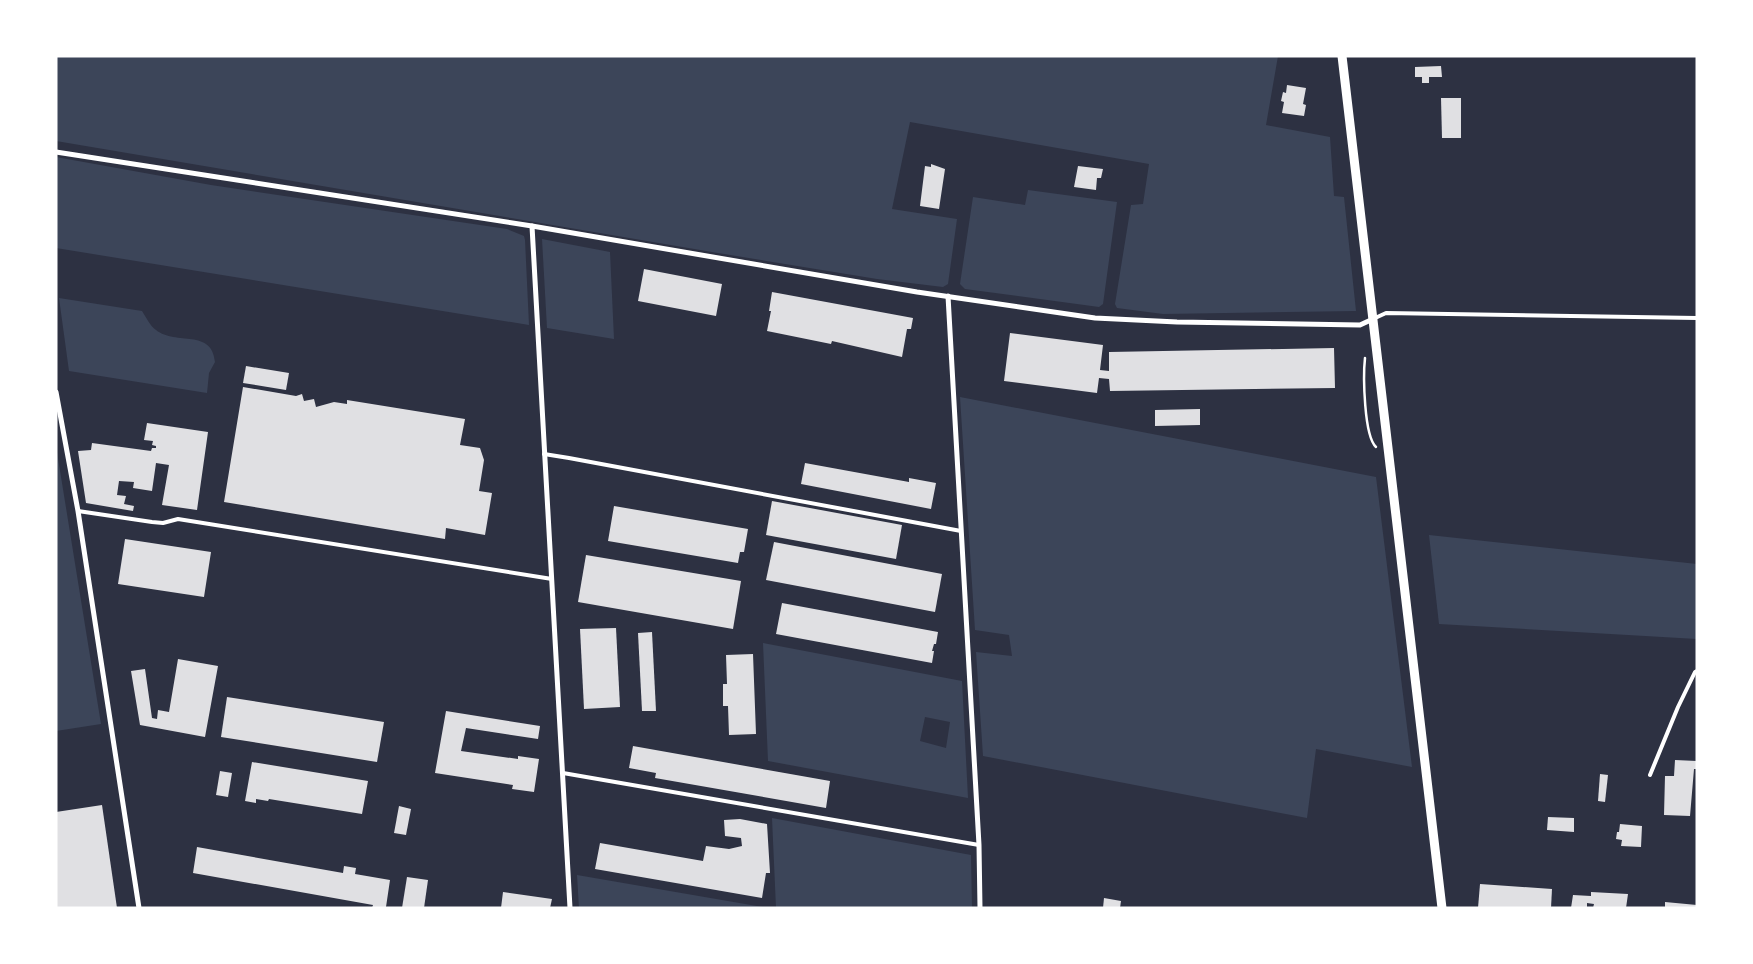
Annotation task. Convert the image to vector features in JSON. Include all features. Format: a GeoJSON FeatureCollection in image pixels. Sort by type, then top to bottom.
{"type":"FeatureCollection","features":[{"type":"Feature","properties":{"kind":"street"},"geometry":{"type":"LineString","coordinates":[[1342,56],[1442,908]]}},
{"type":"Feature","properties":{"kind":"street"},"geometry":{"type":"LineString","coordinates":[[56,152],[532,226],[948,296],[1095,318],[1177,322],[1360,325],[1373,319]]}},
{"type":"Feature","properties":{"kind":"street"},"geometry":{"type":"LineString","coordinates":[[532,226],[570,908]]}},
{"type":"Feature","properties":{"kind":"street"},"geometry":{"type":"LineString","coordinates":[[948,296],[979,845],[980,908]]}},
{"type":"Feature","properties":{"kind":"street"},"geometry":{"type":"LineString","coordinates":[[56,392],[78,511],[139,908]]}},
{"type":"Feature","properties":{"kind":"lane"},"geometry":{"type":"LineString","coordinates":[[1373,319],[1386,312],[1697,318]]}},
{"type":"Feature","properties":{"kind":"lane"},"geometry":{"type":"LineString","coordinates":[[544,454],[961,531]]}},
{"type":"Feature","properties":{"kind":"lane"},"geometry":{"type":"LineString","coordinates":[[78,511],[164,523],[178,519],[552,579]]}},
{"type":"Feature","properties":{"kind":"lane"},"geometry":{"type":"LineString","coordinates":[[1650,775],[1678,708],[1697,671]]}},
{"type":"Feature","properties":{"kind":"lane"},"geometry":{"type":"LineString","coordinates":[[563,773],[979,845]]}},
{"type":"Feature","properties":{"kind":"path"},"geometry":{"type":"LineString","coordinates":[[1365,351],[1363,377],[1370,440],[1374,446],[1379,448]]}},
{"type":"Feature","properties":{"kind":"shaded area"},"geometry":{"type":"Polygon","coordinates":[[[56,56],[1278,56],[1266,125],[1330,137],[1334,196],[1344,197],[1356,311],[1163,314],[1117,308],[1115,304],[1131,205],[1143,204],[1149,164],[910,122],[892,209],[957,219],[948,284],[943,287],[877,279],[712,252],[56,141],[56,56]]]}},
{"type":"Feature","properties":{"kind":"shaded area"},"geometry":{"type":"Polygon","coordinates":[[[56,157],[211,185],[507,229],[524,236],[525,240],[529,325],[56,248],[56,157]]]}},
{"type":"Feature","properties":{"kind":"shaded area"},"geometry":{"type":"Polygon","coordinates":[[[1028,190],[1117,202],[1103,304],[1099,307],[965,289],[960,284],[973,197],[1025,205],[1028,190]]]}},
{"type":"Feature","properties":{"kind":"shaded area"},"geometry":{"type":"Polygon","coordinates":[[[542,239],[610,252],[614,339],[547,328],[542,239]]]}},
{"type":"Feature","properties":{"kind":"shaded area"},"geometry":{"type":"Polygon","coordinates":[[[59,298],[142,311],[152,326],[164,335],[192,339],[207,345],[212,352],[215,362],[209,373],[207,393],[69,371],[59,298]]]}},
{"type":"Feature","properties":{"kind":"shaded area"},"geometry":{"type":"Polygon","coordinates":[[[960,397],[1376,477],[1412,767],[1316,749],[1307,818],[983,756],[976,652],[1012,656],[1009,635],[975,630],[960,397]]]}},
{"type":"Feature","properties":{"kind":"shaded area"},"geometry":{"type":"Polygon","coordinates":[[[56,446],[101,724],[56,731],[56,446]]]}},
{"type":"Feature","properties":{"kind":"shaded area"},"geometry":{"type":"Polygon","coordinates":[[[1429,535],[1697,564],[1697,639],[1439,624],[1429,535]]]}},
{"type":"Feature","properties":{"kind":"shaded area"},"geometry":{"type":"Polygon","coordinates":[[[763,643],[962,681],[968,798],[768,761],[763,643]],[[925,717],[920,741],[946,748],[950,722],[925,717]]]}},
{"type":"Feature","properties":{"kind":"shaded area"},"geometry":{"type":"Polygon","coordinates":[[[772,818],[971,855],[972,908],[776,908],[772,818]]]}},
{"type":"Feature","properties":{"kind":"shaded area"},"geometry":{"type":"Polygon","coordinates":[[[577,875],[768,908],[579,908],[577,875]]]}},
{"type":"Feature","properties":{"kind":"building"},"geometry":{"type":"Polygon","coordinates":[[[1441,66],[1442,77],[1429,77],[1429,83],[1422,83],[1422,77],[1415,77],[1415,67],[1441,66]]]}},
{"type":"Feature","properties":{"kind":"building"},"geometry":{"type":"Polygon","coordinates":[[[1287,85],[1306,88],[1303,104],[1306,105],[1304,116],[1282,113],[1284,102],[1281,101],[1283,92],[1286,93],[1287,85]]]}},
{"type":"Feature","properties":{"kind":"building"},"geometry":{"type":"Polygon","coordinates":[[[1441,98],[1461,98],[1461,138],[1442,138],[1441,98]]]}},
{"type":"Feature","properties":{"kind":"building"},"geometry":{"type":"Polygon","coordinates":[[[931,164],[945,169],[939,209],[920,206],[925,166],[931,167],[931,164]]]}},
{"type":"Feature","properties":{"kind":"building"},"geometry":{"type":"Polygon","coordinates":[[[1078,166],[1103,169],[1101,178],[1097,178],[1096,190],[1074,187],[1078,166]]]}},
{"type":"Feature","properties":{"kind":"building"},"geometry":{"type":"Polygon","coordinates":[[[644,269],[722,284],[716,316],[638,301],[644,269]]]}},
{"type":"Feature","properties":{"kind":"building"},"geometry":{"type":"Polygon","coordinates":[[[772,292],[913,318],[911,329],[907,329],[902,357],[832,341],[831,344],[767,331],[772,292]]]}},
{"type":"Feature","properties":{"kind":"building"},"geometry":{"type":"Polygon","coordinates":[[[1010,333],[1103,345],[1100,370],[1109,371],[1109,352],[1334,348],[1335,388],[1110,391],[1109,379],[1099,378],[1097,393],[1004,381],[1010,333]]]}},
{"type":"Feature","properties":{"kind":"building"},"geometry":{"type":"Polygon","coordinates":[[[246,366],[289,373],[286,390],[243,383],[246,366]]]}},
{"type":"Feature","properties":{"kind":"building"},"geometry":{"type":"Polygon","coordinates":[[[243,387],[296,396],[302,394],[304,401],[314,399],[316,407],[334,402],[347,404],[347,400],[465,419],[460,445],[480,448],[484,460],[479,491],[492,493],[485,535],[446,528],[445,539],[224,502],[243,387]]]}},
{"type":"Feature","properties":{"kind":"building"},"geometry":{"type":"Polygon","coordinates":[[[1200,409],[1200,425],[1155,426],[1155,410],[1200,409]]]}},
{"type":"Feature","properties":{"kind":"building"},"geometry":{"type":"Polygon","coordinates":[[[147,423],[208,432],[197,510],[162,505],[169,465],[156,463],[152,491],[133,488],[134,482],[119,481],[117,495],[126,496],[124,504],[134,506],[133,511],[86,503],[78,451],[91,450],[92,443],[151,451],[156,446],[152,445],[153,441],[144,440],[147,423]]]}},
{"type":"Feature","properties":{"kind":"building"},"geometry":{"type":"Polygon","coordinates":[[[805,463],[909,482],[909,478],[936,483],[931,509],[801,484],[805,463]]]}},
{"type":"Feature","properties":{"kind":"building"},"geometry":{"type":"Polygon","coordinates":[[[772,501],[902,525],[896,559],[766,535],[772,501]]]}},
{"type":"Feature","properties":{"kind":"building"},"geometry":{"type":"Polygon","coordinates":[[[614,506],[748,529],[744,552],[740,552],[738,563],[608,541],[614,506]]]}},
{"type":"Feature","properties":{"kind":"building"},"geometry":{"type":"Polygon","coordinates":[[[125,539],[211,552],[204,597],[118,584],[125,539]]]}},
{"type":"Feature","properties":{"kind":"building"},"geometry":{"type":"Polygon","coordinates":[[[774,542],[942,574],[935,612],[766,580],[774,542]]]}},
{"type":"Feature","properties":{"kind":"building"},"geometry":{"type":"Polygon","coordinates":[[[586,555],[741,581],[733,629],[578,602],[586,555]]]}},
{"type":"Feature","properties":{"kind":"building"},"geometry":{"type":"Polygon","coordinates":[[[782,603],[938,632],[936,644],[934,644],[932,651],[934,651],[932,663],[776,634],[782,603]]]}},
{"type":"Feature","properties":{"kind":"building"},"geometry":{"type":"Polygon","coordinates":[[[616,628],[620,707],[584,709],[580,629],[616,628]]]}},
{"type":"Feature","properties":{"kind":"building"},"geometry":{"type":"Polygon","coordinates":[[[652,632],[656,711],[642,711],[638,633],[652,632]]]}},
{"type":"Feature","properties":{"kind":"building"},"geometry":{"type":"Polygon","coordinates":[[[753,654],[756,734],[729,735],[728,706],[723,706],[723,684],[727,684],[726,655],[753,654]]]}},
{"type":"Feature","properties":{"kind":"building"},"geometry":{"type":"Polygon","coordinates":[[[178,659],[218,666],[205,737],[140,725],[131,671],[145,669],[152,718],[157,719],[158,710],[169,712],[178,659]]]}},
{"type":"Feature","properties":{"kind":"building"},"geometry":{"type":"Polygon","coordinates":[[[227,697],[384,722],[377,762],[221,737],[227,697]]]}},
{"type":"Feature","properties":{"kind":"building"},"geometry":{"type":"Polygon","coordinates":[[[446,711],[540,726],[538,739],[466,728],[461,751],[518,759],[518,756],[539,759],[534,792],[512,789],[513,785],[435,773],[446,711]]]}},
{"type":"Feature","properties":{"kind":"building"},"geometry":{"type":"Polygon","coordinates":[[[633,746],[830,781],[826,808],[655,778],[656,773],[629,768],[633,746]]]}},
{"type":"Feature","properties":{"kind":"building"},"geometry":{"type":"Polygon","coordinates":[[[1675,760],[1697,761],[1697,769],[1694,769],[1690,816],[1664,815],[1665,776],[1674,776],[1675,760]]]}},
{"type":"Feature","properties":{"kind":"building"},"geometry":{"type":"Polygon","coordinates":[[[252,762],[368,781],[362,814],[269,799],[268,801],[256,799],[256,803],[245,801],[252,762]]]}},
{"type":"Feature","properties":{"kind":"building"},"geometry":{"type":"Polygon","coordinates":[[[220,771],[232,773],[228,797],[216,795],[220,771]]]}},
{"type":"Feature","properties":{"kind":"building"},"geometry":{"type":"Polygon","coordinates":[[[1600,774],[1608,775],[1605,802],[1598,801],[1600,774]]]}},
{"type":"Feature","properties":{"kind":"building"},"geometry":{"type":"Polygon","coordinates":[[[102,805],[117,908],[56,908],[56,812],[102,805]]]}},
{"type":"Feature","properties":{"kind":"building"},"geometry":{"type":"Polygon","coordinates":[[[399,806],[411,809],[406,835],[394,833],[399,806]]]}},
{"type":"Feature","properties":{"kind":"building"},"geometry":{"type":"Polygon","coordinates":[[[1548,817],[1574,818],[1574,832],[1547,830],[1548,817]]]}},
{"type":"Feature","properties":{"kind":"building"},"geometry":{"type":"Polygon","coordinates":[[[740,819],[767,824],[770,873],[766,873],[762,898],[595,869],[600,843],[703,861],[706,846],[729,849],[742,846],[741,838],[725,836],[724,820],[740,819]]]}},
{"type":"Feature","properties":{"kind":"building"},"geometry":{"type":"Polygon","coordinates":[[[1620,824],[1642,826],[1641,847],[1621,846],[1622,840],[1616,839],[1620,824]]]}},
{"type":"Feature","properties":{"kind":"building"},"geometry":{"type":"Polygon","coordinates":[[[197,847],[343,873],[344,866],[356,868],[355,874],[390,880],[386,907],[372,908],[373,905],[193,873],[197,847]]]}},
{"type":"Feature","properties":{"kind":"building"},"geometry":{"type":"Polygon","coordinates":[[[407,877],[428,880],[424,908],[402,908],[407,877]]]}},
{"type":"Feature","properties":{"kind":"building"},"geometry":{"type":"Polygon","coordinates":[[[1480,884],[1552,889],[1551,908],[1478,908],[1480,884]]]}},
{"type":"Feature","properties":{"kind":"building"},"geometry":{"type":"Polygon","coordinates":[[[503,892],[552,899],[550,908],[501,908],[503,892]]]}},
{"type":"Feature","properties":{"kind":"building"},"geometry":{"type":"Polygon","coordinates":[[[1591,892],[1628,894],[1626,908],[1593,908],[1594,904],[1587,903],[1587,908],[1571,908],[1573,895],[1591,896],[1591,892]]]}},
{"type":"Feature","properties":{"kind":"building"},"geometry":{"type":"Polygon","coordinates":[[[1104,898],[1121,901],[1120,908],[1103,908],[1104,898]]]}},
{"type":"Feature","properties":{"kind":"building"},"geometry":{"type":"Polygon","coordinates":[[[1665,902],[1697,905],[1697,908],[1665,908],[1665,902]]]}}]}
